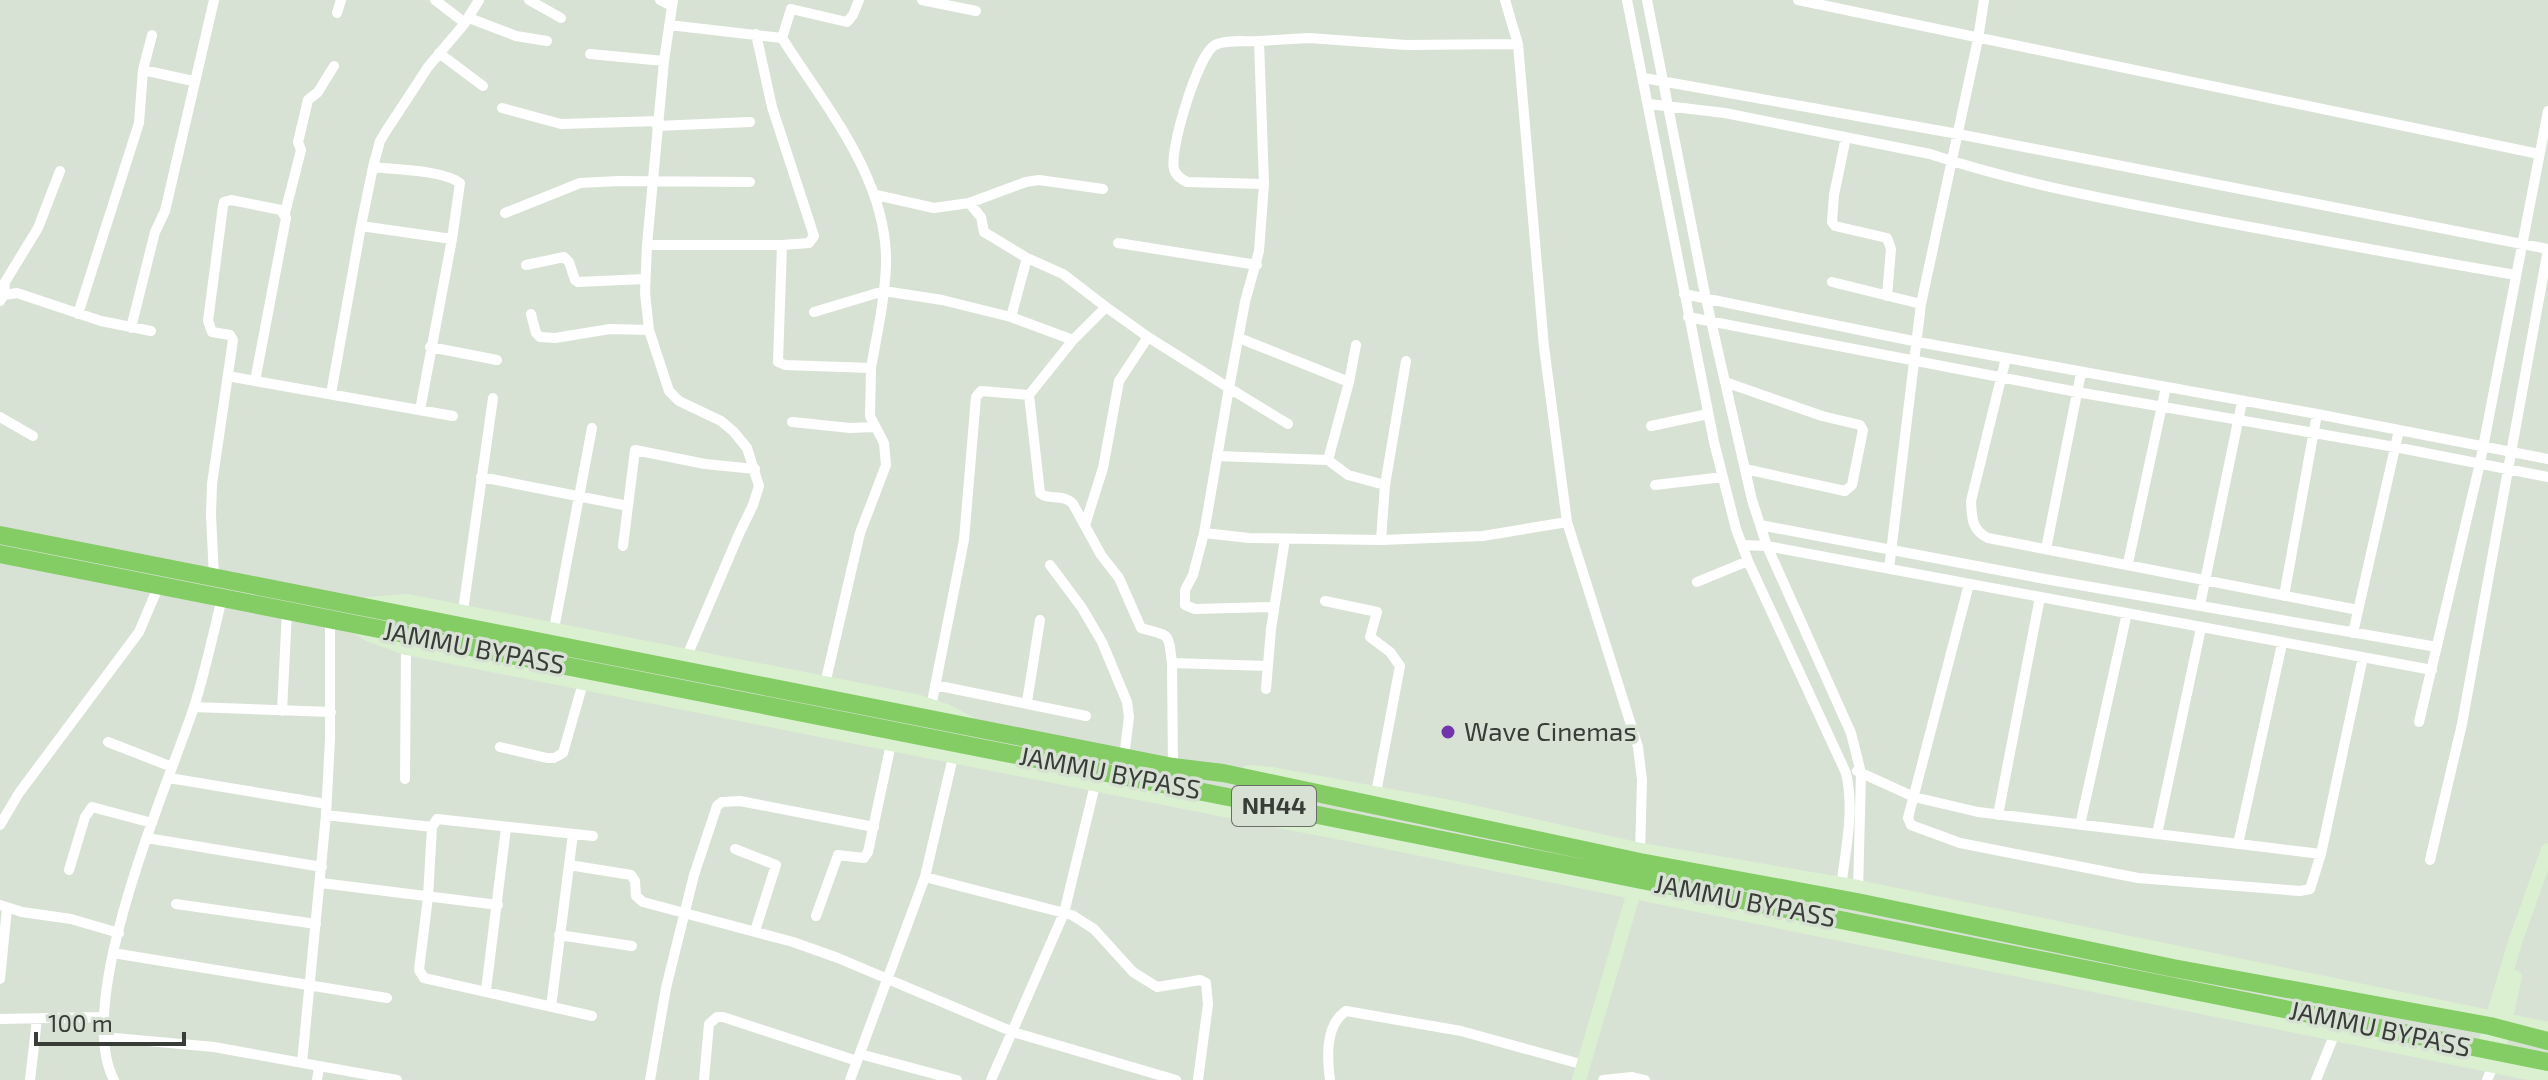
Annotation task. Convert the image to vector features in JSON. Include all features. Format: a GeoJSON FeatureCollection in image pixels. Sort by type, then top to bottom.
{"type":"FeatureCollection","features":[{"type":"Feature","properties":{"kind":"highway","name":"JAMMU BYPASS"},"geometry":{"type":"LineString","coordinates":[[0,535],[360,606],[930,712],[974,726],[1173,767],[1223,773],[1638,871],[2492,1056],[2543,1074]]}},
{"type":"Feature","properties":{"kind":"highway","name":"JAMMU BYPASS"},"geometry":{"type":"LineString","coordinates":[[0,554],[1638,871],[1849,893],[2173,968],[2498,1023],[2548,1041]]}},
{"type":"Feature","properties":{"kind":"street"},"geometry":{"type":"LineString","coordinates":[[131,328],[155,232],[165,211],[214,0]]}},
{"type":"Feature","properties":{"kind":"street"},"geometry":{"type":"LineString","coordinates":[[337,13],[341,0]]}},
{"type":"Feature","properties":{"kind":"street"},"geometry":{"type":"LineString","coordinates":[[435,0],[467,20],[516,36],[547,41]]}},
{"type":"Feature","properties":{"kind":"street"},"geometry":{"type":"LineString","coordinates":[[331,394],[361,226],[380,141],[479,0]]}},
{"type":"Feature","properties":{"kind":"street"},"geometry":{"type":"LineString","coordinates":[[529,0],[561,18]]}},
{"type":"Feature","properties":{"kind":"street"},"geometry":{"type":"LineString","coordinates":[[660,0],[672,3],[657,124],[647,245],[645,279],[649,330],[665,382],[673,396],[721,421],[734,432],[747,448],[755,469],[758,493],[687,656]]}},
{"type":"Feature","properties":{"kind":"street"},"geometry":{"type":"LineString","coordinates":[[780,0],[791,9],[847,22],[859,0]]}},
{"type":"Feature","properties":{"kind":"street"},"geometry":{"type":"LineString","coordinates":[[922,0],[976,11]]}},
{"type":"Feature","properties":{"kind":"street"},"geometry":{"type":"LineString","coordinates":[[1505,0],[1518,44],[1544,347],[1567,522],[1638,747],[1642,780],[1638,871],[1579,1080]]}},
{"type":"Feature","properties":{"kind":"street"},"geometry":{"type":"LineString","coordinates":[[1627,0],[1708,414],[1742,545],[1843,764],[1850,794],[1849,893]]}},
{"type":"Feature","properties":{"kind":"street"},"geometry":{"type":"LineString","coordinates":[[1647,0],[1706,299],[1760,525],[1851,733],[1861,773],[1849,893]]}},
{"type":"Feature","properties":{"kind":"street"},"geometry":{"type":"LineString","coordinates":[[1798,0],[2539,154]]}},
{"type":"Feature","properties":{"kind":"street"},"geometry":{"type":"LineString","coordinates":[[1889,569],[1921,304],[1984,0]]}},
{"type":"Feature","properties":{"kind":"street"},"geometry":{"type":"LineString","coordinates":[[782,38],[791,9]]}},
{"type":"Feature","properties":{"kind":"street"},"geometry":{"type":"LineString","coordinates":[[669,25],[782,38],[865,168],[876,195],[886,255],[884,291],[871,368],[869,409],[887,452],[886,465],[860,533],[825,684]]}},
{"type":"Feature","properties":{"kind":"street"},"geometry":{"type":"LineString","coordinates":[[647,245],[782,245],[809,243],[814,236],[772,107],[756,34]]}},
{"type":"Feature","properties":{"kind":"street"},"geometry":{"type":"LineString","coordinates":[[78,314],[139,123],[143,70],[152,35]]}},
{"type":"Feature","properties":{"kind":"street"},"geometry":{"type":"LineString","coordinates":[[1264,184],[1187,182],[1180,178],[1174,167],[1185,108],[1207,54],[1218,44],[1309,38],[1406,45],[1518,44]]}},
{"type":"Feature","properties":{"kind":"street"},"geometry":{"type":"LineString","coordinates":[[1259,41],[1264,184],[1257,265],[1245,302],[1204,533],[1184,602],[1186,607],[1274,607]]}},
{"type":"Feature","properties":{"kind":"street"},"geometry":{"type":"LineString","coordinates":[[439,53],[483,86]]}},
{"type":"Feature","properties":{"kind":"street"},"geometry":{"type":"LineString","coordinates":[[590,54],[664,61]]}},
{"type":"Feature","properties":{"kind":"street"},"geometry":{"type":"LineString","coordinates":[[255,381],[308,100],[318,92],[334,66]]}},
{"type":"Feature","properties":{"kind":"street"},"geometry":{"type":"LineString","coordinates":[[143,70],[193,81]]}},
{"type":"Feature","properties":{"kind":"street"},"geometry":{"type":"LineString","coordinates":[[1644,78],[1958,134],[2548,249],[2462,724],[2430,860]]}},
{"type":"Feature","properties":{"kind":"street"},"geometry":{"type":"LineString","coordinates":[[1649,104],[1725,113],[1930,154],[2070,192],[2516,275]]}},
{"type":"Feature","properties":{"kind":"street"},"geometry":{"type":"LineString","coordinates":[[502,108],[553,123],[750,122]]}},
{"type":"Feature","properties":{"kind":"street"},"geometry":{"type":"LineString","coordinates":[[2419,722],[2480,463],[2548,111]]}},
{"type":"Feature","properties":{"kind":"street"},"geometry":{"type":"LineString","coordinates":[[1846,137],[1834,195],[1832,222],[1835,226],[1887,238],[1891,249],[1887,296]]}},
{"type":"Feature","properties":{"kind":"street"},"geometry":{"type":"LineString","coordinates":[[373,167],[448,177],[460,183],[420,410]]}},
{"type":"Feature","properties":{"kind":"street"},"geometry":{"type":"LineString","coordinates":[[60,171],[38,228],[5,282],[2,298],[17,293],[78,314],[151,331]]}},
{"type":"Feature","properties":{"kind":"street"},"geometry":{"type":"LineString","coordinates":[[876,195],[934,208],[969,203],[1039,180],[1103,189]]}},
{"type":"Feature","properties":{"kind":"street"},"geometry":{"type":"LineString","coordinates":[[505,213],[580,183],[750,182]]}},
{"type":"Feature","properties":{"kind":"street"},"geometry":{"type":"LineString","coordinates":[[214,577],[211,499],[233,338],[212,332],[208,321],[223,206],[226,200],[231,200],[285,213]]}},
{"type":"Feature","properties":{"kind":"street"},"geometry":{"type":"LineString","coordinates":[[969,203],[981,217],[984,232],[1027,258],[1063,274],[1148,337],[1288,424]]}},
{"type":"Feature","properties":{"kind":"street"},"geometry":{"type":"LineString","coordinates":[[361,226],[452,239]]}},
{"type":"Feature","properties":{"kind":"street"},"geometry":{"type":"LineString","coordinates":[[1118,243],[1257,265]]}},
{"type":"Feature","properties":{"kind":"street"},"geometry":{"type":"LineString","coordinates":[[782,245],[778,362],[785,365],[871,368]]}},
{"type":"Feature","properties":{"kind":"street"},"geometry":{"type":"LineString","coordinates":[[526,265],[564,257],[578,282],[645,279]]}},
{"type":"Feature","properties":{"kind":"street"},"geometry":{"type":"LineString","coordinates":[[1011,317],[1027,258]]}},
{"type":"Feature","properties":{"kind":"street"},"geometry":{"type":"LineString","coordinates":[[1832,282],[1921,304]]}},
{"type":"Feature","properties":{"kind":"street"},"geometry":{"type":"LineString","coordinates":[[814,312],[884,291],[942,300],[1011,317],[1073,340]]}},
{"type":"Feature","properties":{"kind":"street"},"geometry":{"type":"LineString","coordinates":[[1684,294],[1918,342],[2548,459]]}},
{"type":"Feature","properties":{"kind":"street"},"geometry":{"type":"LineString","coordinates":[[1106,307],[1073,340],[1029,395],[1040,493],[1066,498],[1073,504],[1101,555],[1119,578],[1141,628],[1164,633],[1168,637],[1172,663],[1173,767]]}},
{"type":"Feature","properties":{"kind":"street"},"geometry":{"type":"LineString","coordinates":[[531,314],[540,337],[555,338],[610,329],[649,330]]}},
{"type":"Feature","properties":{"kind":"street"},"geometry":{"type":"LineString","coordinates":[[1688,317],[1915,362],[2548,477]]}},
{"type":"Feature","properties":{"kind":"street"},"geometry":{"type":"LineString","coordinates":[[1085,525],[1103,468],[1119,381],[1148,337]]}},
{"type":"Feature","properties":{"kind":"street"},"geometry":{"type":"LineString","coordinates":[[1239,338],[1349,382]]}},
{"type":"Feature","properties":{"kind":"street"},"geometry":{"type":"LineString","coordinates":[[1328,460],[1356,345]]}},
{"type":"Feature","properties":{"kind":"street"},"geometry":{"type":"LineString","coordinates":[[430,347],[497,360]]}},
{"type":"Feature","properties":{"kind":"street"},"geometry":{"type":"LineString","coordinates":[[2006,358],[1971,501],[1975,530],[1988,538],[2358,610]]}},
{"type":"Feature","properties":{"kind":"street"},"geometry":{"type":"LineString","coordinates":[[1381,540],[1385,485],[1406,361]]}},
{"type":"Feature","properties":{"kind":"street"},"geometry":{"type":"LineString","coordinates":[[2046,549],[2081,373]]}},
{"type":"Feature","properties":{"kind":"street"},"geometry":{"type":"LineString","coordinates":[[228,376],[453,416]]}},
{"type":"Feature","properties":{"kind":"street"},"geometry":{"type":"LineString","coordinates":[[1725,382],[1810,412],[1860,425],[1863,430],[1852,485],[1845,491],[1745,469]]}},
{"type":"Feature","properties":{"kind":"street"},"geometry":{"type":"LineString","coordinates":[[2128,563],[2166,387]]}},
{"type":"Feature","properties":{"kind":"street"},"geometry":{"type":"LineString","coordinates":[[360,606],[408,601],[463,611],[825,684],[930,712],[964,540],[976,397],[981,391],[1029,395]]}},
{"type":"Feature","properties":{"kind":"street"},"geometry":{"type":"LineString","coordinates":[[463,611],[493,398]]}},
{"type":"Feature","properties":{"kind":"street"},"geometry":{"type":"LineString","coordinates":[[2200,605],[2242,402]]}},
{"type":"Feature","properties":{"kind":"street"},"geometry":{"type":"LineString","coordinates":[[1651,426],[1708,414]]}},
{"type":"Feature","properties":{"kind":"street"},"geometry":{"type":"LineString","coordinates":[[2284,596],[2317,414]]}},
{"type":"Feature","properties":{"kind":"street"},"geometry":{"type":"LineString","coordinates":[[0,417],[33,436]]}},
{"type":"Feature","properties":{"kind":"street"},"geometry":{"type":"LineString","coordinates":[[792,422],[850,428],[874,427]]}},
{"type":"Feature","properties":{"kind":"street"},"geometry":{"type":"LineString","coordinates":[[554,629],[592,428]]}},
{"type":"Feature","properties":{"kind":"street"},"geometry":{"type":"LineString","coordinates":[[2353,633],[2399,430]]}},
{"type":"Feature","properties":{"kind":"street"},"geometry":{"type":"LineString","coordinates":[[623,546],[635,450],[705,464],[755,469]]}},
{"type":"Feature","properties":{"kind":"street"},"geometry":{"type":"LineString","coordinates":[[1217,456],[1328,460],[1348,475],[1385,485]]}},
{"type":"Feature","properties":{"kind":"street"},"geometry":{"type":"LineString","coordinates":[[481,477],[628,506]]}},
{"type":"Feature","properties":{"kind":"street"},"geometry":{"type":"LineString","coordinates":[[1655,485],[1723,477]]}},
{"type":"Feature","properties":{"kind":"street"},"geometry":{"type":"LineString","coordinates":[[1204,533],[1249,538],[1381,540],[1483,536],[1567,522]]}},
{"type":"Feature","properties":{"kind":"street"},"geometry":{"type":"LineString","coordinates":[[1760,525],[2437,647]]}},
{"type":"Feature","properties":{"kind":"street"},"geometry":{"type":"LineString","coordinates":[[1266,689],[1285,539]]}},
{"type":"Feature","properties":{"kind":"street"},"geometry":{"type":"LineString","coordinates":[[1742,545],[1767,546],[2432,670]]}},
{"type":"Feature","properties":{"kind":"street"},"geometry":{"type":"LineString","coordinates":[[1697,582],[1748,561]]}},
{"type":"Feature","properties":{"kind":"street"},"geometry":{"type":"LineString","coordinates":[[1050,565],[1082,608],[1102,642],[1127,702],[1129,717],[1124,757]]}},
{"type":"Feature","properties":{"kind":"street"},"geometry":{"type":"LineString","coordinates":[[1969,584],[1908,818],[1911,825],[1972,846],[2138,878],[2305,891],[2313,883],[2321,854],[2363,657]]}},
{"type":"Feature","properties":{"kind":"street"},"geometry":{"type":"LineString","coordinates":[[0,825],[3,812],[139,632],[159,585]]}},
{"type":"Feature","properties":{"kind":"street"},"geometry":{"type":"LineString","coordinates":[[1998,815],[2040,597]]}},
{"type":"Feature","properties":{"kind":"street"},"geometry":{"type":"LineString","coordinates":[[114,1080],[105,1055],[104,1037],[107,981],[113,953],[147,838],[194,707],[222,598]]}},
{"type":"Feature","properties":{"kind":"street"},"geometry":{"type":"LineString","coordinates":[[1325,601],[1374,610],[1378,614],[1370,637],[1390,652],[1400,666],[1376,793]]}},
{"type":"Feature","properties":{"kind":"street"},"geometry":{"type":"LineString","coordinates":[[282,711],[287,611]]}},
{"type":"Feature","properties":{"kind":"street"},"geometry":{"type":"LineString","coordinates":[[2080,825],[2127,613]]}},
{"type":"Feature","properties":{"kind":"street"},"geometry":{"type":"LineString","coordinates":[[302,1063],[326,810],[331,712],[330,619]]}},
{"type":"Feature","properties":{"kind":"street"},"geometry":{"type":"LineString","coordinates":[[1027,702],[1040,620]]}},
{"type":"Feature","properties":{"kind":"street"},"geometry":{"type":"LineString","coordinates":[[352,623],[370,635],[406,648],[1095,785],[1638,871],[2335,1033],[2492,1056]]}},
{"type":"Feature","properties":{"kind":"street"},"geometry":{"type":"LineString","coordinates":[[2157,834],[2201,628]]}},
{"type":"Feature","properties":{"kind":"street"},"geometry":{"type":"LineString","coordinates":[[2238,844],[2282,644]]}},
{"type":"Feature","properties":{"kind":"street"},"geometry":{"type":"LineString","coordinates":[[405,779],[406,648]]}},
{"type":"Feature","properties":{"kind":"street"},"geometry":{"type":"LineString","coordinates":[[1172,663],[1268,666]]}},
{"type":"Feature","properties":{"kind":"street"},"geometry":{"type":"LineString","coordinates":[[500,747],[547,758],[559,757],[566,748],[583,683]]}},
{"type":"Feature","properties":{"kind":"street"},"geometry":{"type":"LineString","coordinates":[[935,685],[1086,716]]}},
{"type":"Feature","properties":{"kind":"street"},"geometry":{"type":"LineString","coordinates":[[194,707],[331,712]]}},
{"type":"Feature","properties":{"kind":"street"},"geometry":{"type":"LineString","coordinates":[[108,742],[170,772],[326,810],[432,827]]}},
{"type":"Feature","properties":{"kind":"street"},"geometry":{"type":"LineString","coordinates":[[816,916],[838,855],[864,858],[868,852],[891,744]]}},
{"type":"Feature","properties":{"kind":"street"},"geometry":{"type":"LineString","coordinates":[[850,1080],[925,877],[953,757]]}},
{"type":"Feature","properties":{"kind":"street"},"geometry":{"type":"LineString","coordinates":[[1843,764],[1914,797],[1998,815],[2321,854]]}},
{"type":"Feature","properties":{"kind":"street"},"geometry":{"type":"LineString","coordinates":[[1223,773],[1257,772],[1470,811],[1638,871]]}},
{"type":"Feature","properties":{"kind":"street"},"geometry":{"type":"LineString","coordinates":[[991,1080],[1064,913],[1095,785]]}},
{"type":"Feature","properties":{"kind":"street"},"geometry":{"type":"LineString","coordinates":[[650,1080],[666,988],[684,913],[713,814],[722,802],[740,801],[874,827]]}},
{"type":"Feature","properties":{"kind":"street"},"geometry":{"type":"LineString","coordinates":[[69,870],[85,817],[92,807],[152,823]]}},
{"type":"Feature","properties":{"kind":"street"},"geometry":{"type":"LineString","coordinates":[[592,1016],[420,975],[434,822],[441,819],[593,836]]}},
{"type":"Feature","properties":{"kind":"street"},"geometry":{"type":"LineString","coordinates":[[486,990],[506,828]]}},
{"type":"Feature","properties":{"kind":"street"},"geometry":{"type":"LineString","coordinates":[[551,1007],[573,834]]}},
{"type":"Feature","properties":{"kind":"street"},"geometry":{"type":"LineString","coordinates":[[147,838],[322,867]]}},
{"type":"Feature","properties":{"kind":"street"},"geometry":{"type":"LineString","coordinates":[[735,849],[776,865],[755,931]]}},
{"type":"Feature","properties":{"kind":"street"},"geometry":{"type":"LineString","coordinates":[[2487,1080],[2516,939],[2548,850]]}},
{"type":"Feature","properties":{"kind":"street"},"geometry":{"type":"LineString","coordinates":[[569,865],[631,875],[640,901],[755,931],[838,958],[1013,1032],[1176,1080]]}},
{"type":"Feature","properties":{"kind":"street"},"geometry":{"type":"LineString","coordinates":[[925,877],[1064,913],[1083,921],[1133,972],[1157,987],[1200,980],[1206,983],[1208,1004],[1198,1080]]}},
{"type":"Feature","properties":{"kind":"street"},"geometry":{"type":"LineString","coordinates":[[2498,1023],[2548,878]]}},
{"type":"Feature","properties":{"kind":"street"},"geometry":{"type":"LineString","coordinates":[[321,883],[498,905]]}},
{"type":"Feature","properties":{"kind":"street"},"geometry":{"type":"LineString","coordinates":[[176,904],[316,924]]}},
{"type":"Feature","properties":{"kind":"street"},"geometry":{"type":"LineString","coordinates":[[0,979],[3,907],[71,919],[119,933]]}},
{"type":"Feature","properties":{"kind":"street"},"geometry":{"type":"LineString","coordinates":[[559,935],[632,946]]}},
{"type":"Feature","properties":{"kind":"street"},"geometry":{"type":"LineString","coordinates":[[113,953],[387,998]]}},
{"type":"Feature","properties":{"kind":"street"},"geometry":{"type":"LineString","coordinates":[[1330,1080],[1329,1042],[1340,1016],[1346,1011],[1461,1031],[1584,1065]]}},
{"type":"Feature","properties":{"kind":"street"},"geometry":{"type":"LineString","coordinates":[[0,1019],[104,1017]]}},
{"type":"Feature","properties":{"kind":"street"},"geometry":{"type":"LineString","coordinates":[[704,1080],[709,1024],[717,1017],[859,1057],[957,1080]]}},
{"type":"Feature","properties":{"kind":"street"},"geometry":{"type":"LineString","coordinates":[[30,1080],[37,1019]]}},
{"type":"Feature","properties":{"kind":"street"},"geometry":{"type":"LineString","coordinates":[[2498,1023],[2548,1029]]}},
{"type":"Feature","properties":{"kind":"street"},"geometry":{"type":"LineString","coordinates":[[2316,1080],[2335,1033]]}},
{"type":"Feature","properties":{"kind":"street"},"geometry":{"type":"LineString","coordinates":[[104,1037],[214,1047],[372,1078],[397,1080]]}},
{"type":"Feature","properties":{"kind":"street"},"geometry":{"type":"LineString","coordinates":[[317,1080],[319,1067]]}},
{"type":"Feature","properties":{"kind":"street"},"geometry":{"type":"LineString","coordinates":[[1603,1080],[1632,1077],[1645,1080]]}},
{"type":"Feature","properties":{"kind":"place","name":"Wave Cinemas"},"geometry":{"type":"Point","coordinates":[1448,732]}}]}
